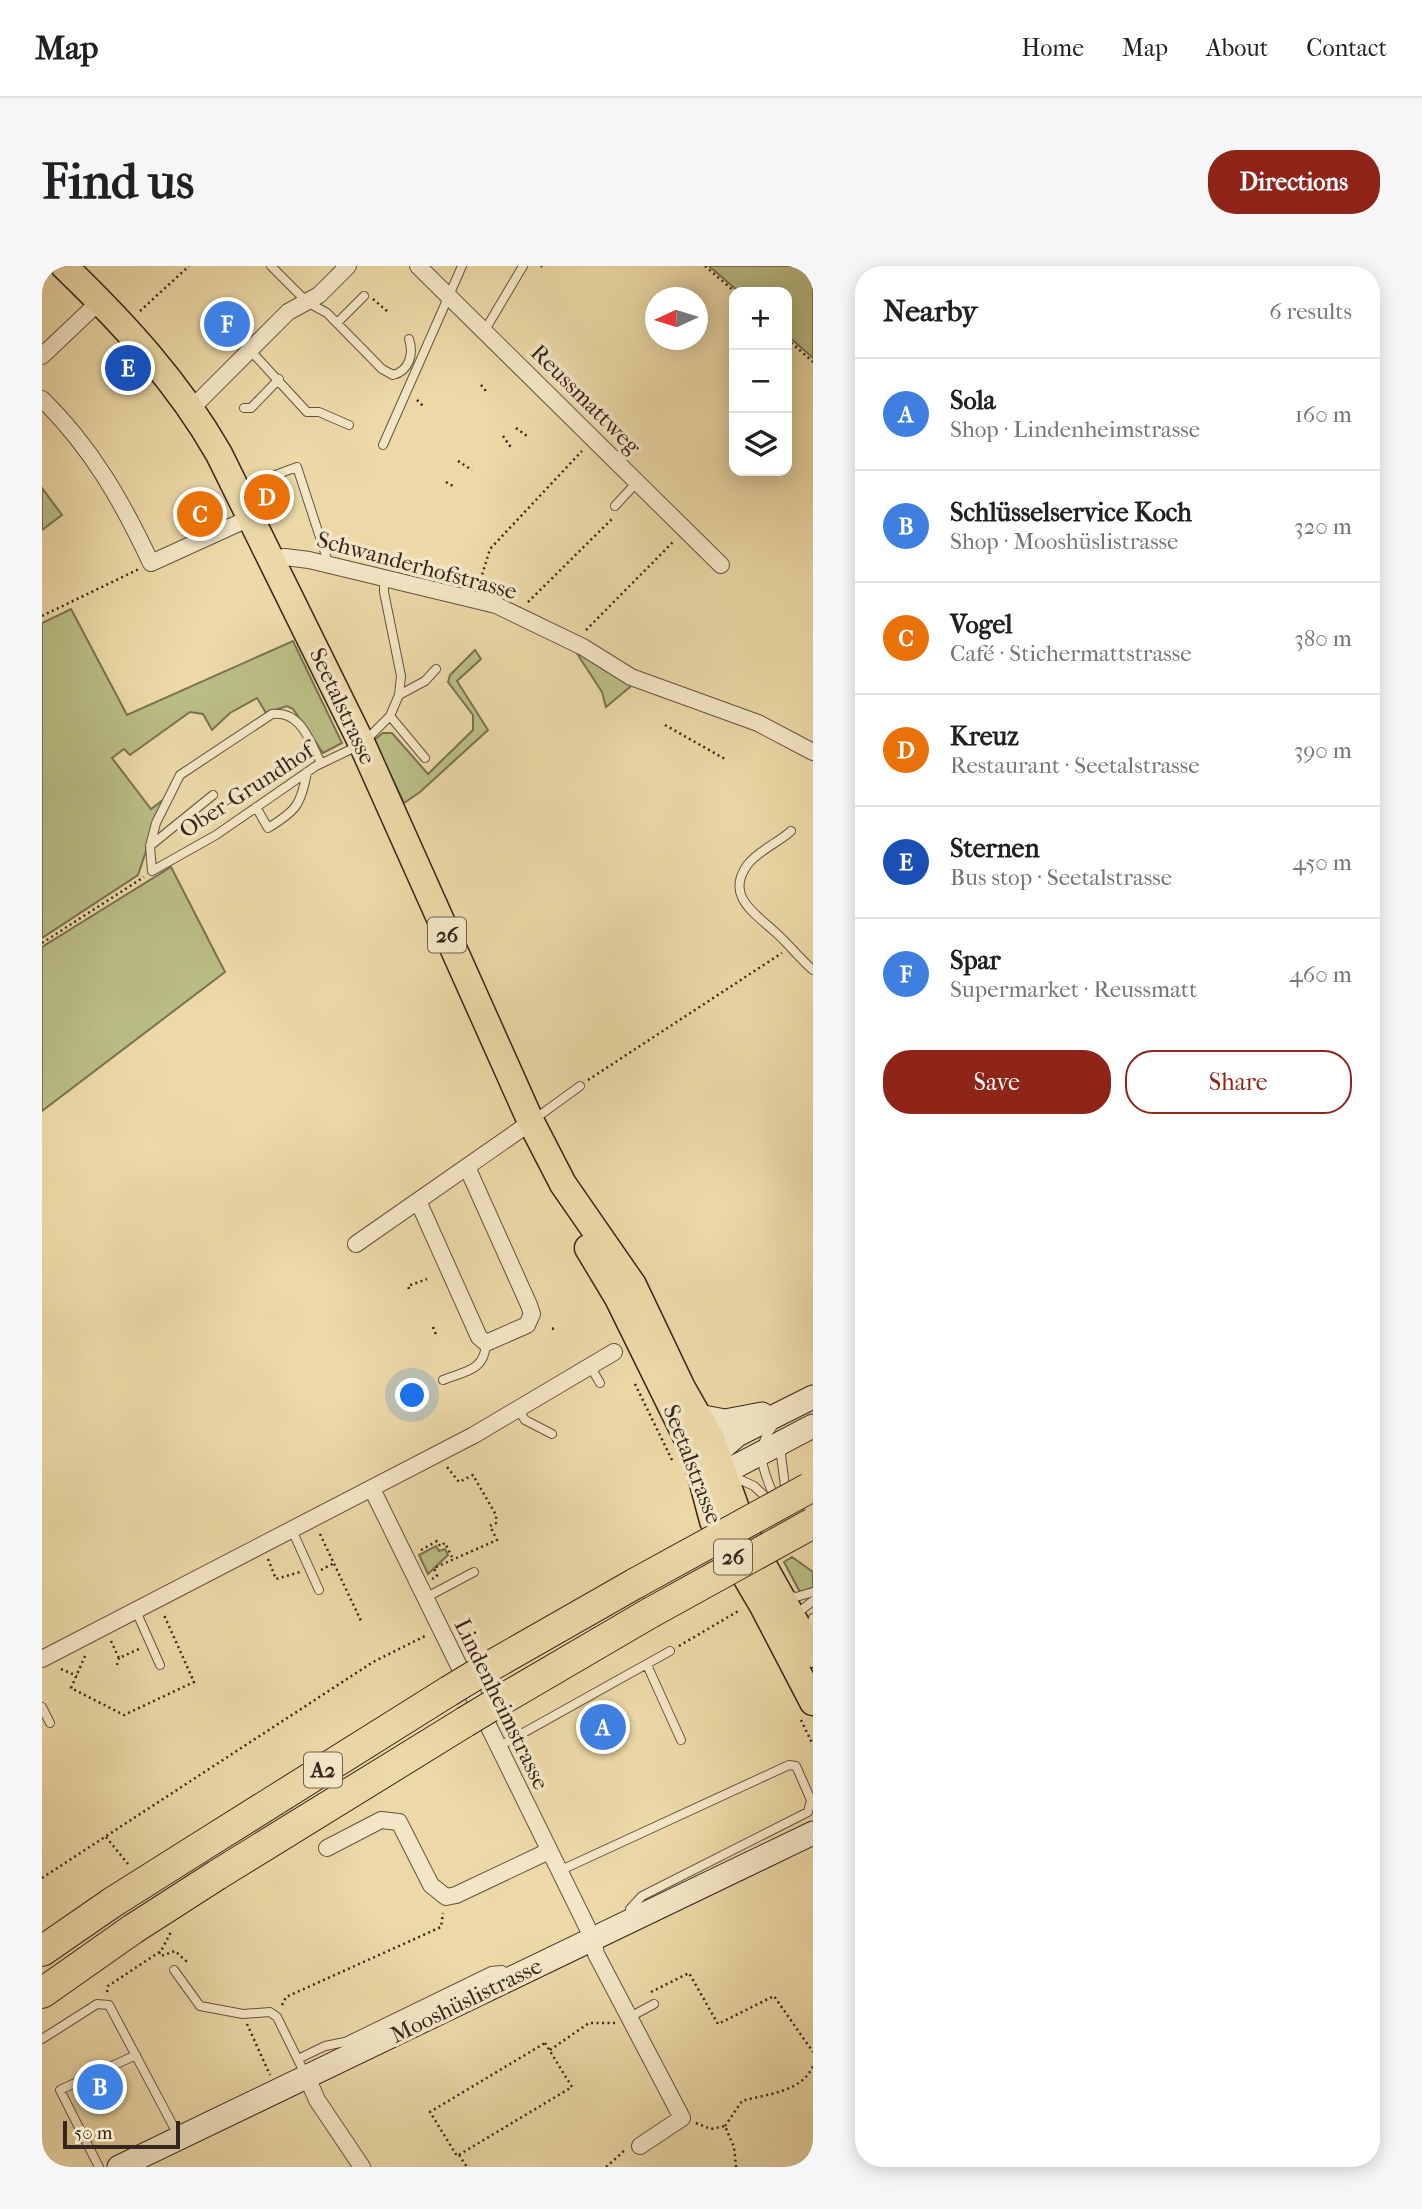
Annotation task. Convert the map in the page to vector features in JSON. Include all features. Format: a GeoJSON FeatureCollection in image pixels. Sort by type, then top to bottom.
{"type":"FeatureCollection","features":[{"type":"Feature","properties":{"kind":"highway","name":"A2"},"geometry":{"type":"LineString","coordinates":[[42,1951],[113,1902],[487,1668],[636,1583],[798,1511]]}},
{"type":"Feature","properties":{"kind":"highway","name":"A2"},"geometry":{"type":"LineString","coordinates":[[42,1993],[133,1929],[218,1875],[503,1699],[650,1614],[798,1511]]}},
{"type":"Feature","properties":{"kind":"main road","name":"Seetalstrasse"},"geometry":{"type":"LineString","coordinates":[[64,266],[124,326],[192,408],[252,517],[362,744],[531,1122],[562,1184],[632,1286],[698,1416],[713,1464],[713,1521],[804,1628]]}},
{"type":"Feature","properties":{"kind":"main road","name":"Seetalstrasse"},"geometry":{"type":"LineString","coordinates":[[562,1184],[572,1217],[713,1464],[738,1518],[778,1592],[804,1628],[813,1702]]}},
{"type":"Feature","properties":{"kind":"street"},"geometry":{"type":"LineString","coordinates":[[192,408],[288,312],[319,295],[348,266]]}},
{"type":"Feature","properties":{"kind":"street","name":"Reussmattweg"},"geometry":{"type":"LineString","coordinates":[[418,266],[721,565]]}},
{"type":"Feature","properties":{"kind":"street"},"geometry":{"type":"LineString","coordinates":[[42,356],[100,301]]}},
{"type":"Feature","properties":{"kind":"street"},"geometry":{"type":"LineString","coordinates":[[42,399],[67,423],[100,466],[151,563],[252,517]]}},
{"type":"Feature","properties":{"kind":"street","name":"Schwanderhofstrasse"},"geometry":{"type":"LineString","coordinates":[[273,559],[297,557],[475,600],[516,614],[573,642],[631,677],[758,723],[813,752]]}},
{"type":"Feature","properties":{"kind":"street"},"geometry":{"type":"LineString","coordinates":[[356,1244],[531,1122]]}},
{"type":"Feature","properties":{"kind":"street"},"geometry":{"type":"LineString","coordinates":[[418,1201],[479,1337],[486,1343],[527,1325],[532,1314],[467,1167]]}},
{"type":"Feature","properties":{"kind":"street"},"geometry":{"type":"LineString","coordinates":[[42,1659],[372,1489],[518,1409],[614,1352]]}},
{"type":"Feature","properties":{"kind":"street"},"geometry":{"type":"LineString","coordinates":[[713,1464],[737,1435],[813,1397]]}},
{"type":"Feature","properties":{"kind":"street"},"geometry":{"type":"LineString","coordinates":[[698,1416],[725,1421],[786,1410]]}},
{"type":"Feature","properties":{"kind":"street"},"geometry":{"type":"LineString","coordinates":[[713,1464],[760,1455],[813,1426]]}},
{"type":"Feature","properties":{"kind":"street","name":"Lindenheimstrasse"},"geometry":{"type":"LineString","coordinates":[[372,1489],[593,1939],[596,1954],[682,2118]]}},
{"type":"Feature","properties":{"kind":"street"},"geometry":{"type":"LineString","coordinates":[[327,1848],[381,1821],[399,1822],[431,1885],[446,1897],[456,1895],[550,1851]]}},
{"type":"Feature","properties":{"kind":"street","name":"Mooshüslistrasse"},"geometry":{"type":"LineString","coordinates":[[119,2167],[180,2138],[302,2068],[514,1977],[808,1835]]}},
{"type":"Feature","properties":{"kind":"street"},"geometry":{"type":"LineString","coordinates":[[302,2068],[317,2100],[357,2165]]}},
{"type":"Feature","properties":{"kind":"street"},"geometry":{"type":"LineString","coordinates":[[640,2146],[682,2118]]}},
{"type":"Feature","properties":{"kind":"lane"},"geometry":{"type":"LineString","coordinates":[[271,266],[307,302],[337,323],[382,369],[393,375],[401,373],[407,366],[412,348],[409,339]]}},
{"type":"Feature","properties":{"kind":"lane"},"geometry":{"type":"LineString","coordinates":[[383,445],[462,266]]}},
{"type":"Feature","properties":{"kind":"lane"},"geometry":{"type":"LineString","coordinates":[[485,330],[523,266]]}},
{"type":"Feature","properties":{"kind":"lane"},"geometry":{"type":"LineString","coordinates":[[337,323],[364,296]]}},
{"type":"Feature","properties":{"kind":"lane"},"geometry":{"type":"LineString","coordinates":[[250,350],[307,412],[318,412],[349,425]]}},
{"type":"Feature","properties":{"kind":"lane"},"geometry":{"type":"LineString","coordinates":[[244,408],[251,408],[279,380]]}},
{"type":"Feature","properties":{"kind":"lane"},"geometry":{"type":"LineString","coordinates":[[237,490],[297,467],[329,565]]}},
{"type":"Feature","properties":{"kind":"lane"},"geometry":{"type":"LineString","coordinates":[[616,509],[637,482]]}},
{"type":"Feature","properties":{"kind":"lane"},"geometry":{"type":"LineString","coordinates":[[362,744],[390,716],[399,695],[398,653],[383,592],[384,579]]}},
{"type":"Feature","properties":{"kind":"lane"},"geometry":{"type":"LineString","coordinates":[[399,695],[425,681],[436,669]]}},
{"type":"Feature","properties":{"kind":"lane"},"geometry":{"type":"LineString","coordinates":[[152,872],[150,846],[156,822],[180,775],[272,714],[289,714],[296,720],[321,763]]}},
{"type":"Feature","properties":{"kind":"lane"},"geometry":{"type":"LineString","coordinates":[[390,716],[425,758]]}},
{"type":"Feature","properties":{"kind":"lane","name":"Ober-Grundhof"},"geometry":{"type":"LineString","coordinates":[[152,872],[216,835],[321,763],[362,744]]}},
{"type":"Feature","properties":{"kind":"lane"},"geometry":{"type":"LineString","coordinates":[[256,807],[268,828],[290,814],[298,807],[307,772]]}},
{"type":"Feature","properties":{"kind":"lane"},"geometry":{"type":"LineString","coordinates":[[150,846],[213,795]]}},
{"type":"Feature","properties":{"kind":"lane"},"geometry":{"type":"LineString","coordinates":[[791,831],[749,862],[739,885],[740,897],[748,911],[813,970]]}},
{"type":"Feature","properties":{"kind":"lane"},"geometry":{"type":"LineString","coordinates":[[531,1122],[580,1086]]}},
{"type":"Feature","properties":{"kind":"lane"},"geometry":{"type":"LineString","coordinates":[[443,1380],[479,1366],[484,1360],[486,1343]]}},
{"type":"Feature","properties":{"kind":"lane"},"geometry":{"type":"LineString","coordinates":[[590,1366],[600,1383]]}},
{"type":"Feature","properties":{"kind":"lane"},"geometry":{"type":"LineString","coordinates":[[518,1409],[525,1420],[552,1434]]}},
{"type":"Feature","properties":{"kind":"lane"},"geometry":{"type":"LineString","coordinates":[[786,1410],[764,1438],[760,1455],[798,1511]]}},
{"type":"Feature","properties":{"kind":"lane"},"geometry":{"type":"LineString","coordinates":[[785,1441],[781,1455],[798,1511]]}},
{"type":"Feature","properties":{"kind":"lane"},"geometry":{"type":"LineString","coordinates":[[713,1464],[798,1511]]}},
{"type":"Feature","properties":{"kind":"lane"},"geometry":{"type":"LineString","coordinates":[[292,1530],[319,1590]]}},
{"type":"Feature","properties":{"kind":"lane"},"geometry":{"type":"LineString","coordinates":[[425,1598],[474,1572]]}},
{"type":"Feature","properties":{"kind":"lane"},"geometry":{"type":"LineString","coordinates":[[778,1592],[796,1597],[813,1592]]}},
{"type":"Feature","properties":{"kind":"lane"},"geometry":{"type":"LineString","coordinates":[[136,1611],[160,1665]]}},
{"type":"Feature","properties":{"kind":"lane"},"geometry":{"type":"LineString","coordinates":[[498,1746],[670,1651]]}},
{"type":"Feature","properties":{"kind":"lane"},"geometry":{"type":"LineString","coordinates":[[647,1665],[681,1740]]}},
{"type":"Feature","properties":{"kind":"lane"},"geometry":{"type":"LineString","coordinates":[[42,1707],[50,1723]]}},
{"type":"Feature","properties":{"kind":"lane"},"geometry":{"type":"LineString","coordinates":[[559,1871],[789,1765],[796,1766],[811,1800],[808,1812],[642,1896],[630,1909],[635,1920]]}},
{"type":"Feature","properties":{"kind":"lane"},"geometry":{"type":"LineString","coordinates":[[780,1828],[808,1835]]}},
{"type":"Feature","properties":{"kind":"lane"},"geometry":{"type":"LineString","coordinates":[[174,1970],[200,2006],[243,2014],[263,2011],[277,2017],[302,2068]]}},
{"type":"Feature","properties":{"kind":"lane"},"geometry":{"type":"LineString","coordinates":[[42,2039],[104,2002],[180,2138]]}},
{"type":"Feature","properties":{"kind":"lane"},"geometry":{"type":"LineString","coordinates":[[627,2011],[653,2004]]}},
{"type":"Feature","properties":{"kind":"lane"},"geometry":{"type":"LineString","coordinates":[[99,2167],[60,2090],[135,2055]]}},
{"type":"Feature","properties":{"kind":"path"},"geometry":{"type":"LineString","coordinates":[[124,326],[189,266]]}},
{"type":"Feature","properties":{"kind":"path"},"geometry":{"type":"LineString","coordinates":[[705,266],[729,288]]}},
{"type":"Feature","properties":{"kind":"path"},"geometry":{"type":"LineString","coordinates":[[364,296],[369,296],[388,312]]}},
{"type":"Feature","properties":{"kind":"path"},"geometry":{"type":"LineString","coordinates":[[792,343],[813,362]]}},
{"type":"Feature","properties":{"kind":"path"},"geometry":{"type":"LineString","coordinates":[[481,385],[486,391]]}},
{"type":"Feature","properties":{"kind":"path"},"geometry":{"type":"LineString","coordinates":[[516,428],[527,436]]}},
{"type":"Feature","properties":{"kind":"path"},"geometry":{"type":"LineString","coordinates":[[503,436],[512,449]]}},
{"type":"Feature","properties":{"kind":"path"},"geometry":{"type":"LineString","coordinates":[[475,600],[490,549],[593,438]]}},
{"type":"Feature","properties":{"kind":"path"},"geometry":{"type":"LineString","coordinates":[[458,461],[472,470]]}},
{"type":"Feature","properties":{"kind":"path"},"geometry":{"type":"LineString","coordinates":[[446,482],[453,486]]}},
{"type":"Feature","properties":{"kind":"path"},"geometry":{"type":"LineString","coordinates":[[516,614],[616,509]]}},
{"type":"Feature","properties":{"kind":"path"},"geometry":{"type":"LineString","coordinates":[[573,642],[685,530]]}},
{"type":"Feature","properties":{"kind":"path"},"geometry":{"type":"LineString","coordinates":[[42,616],[151,563]]}},
{"type":"Feature","properties":{"kind":"path"},"geometry":{"type":"LineString","coordinates":[[665,725],[725,759]]}},
{"type":"Feature","properties":{"kind":"path"},"geometry":{"type":"LineString","coordinates":[[42,943],[152,872]]}},
{"type":"Feature","properties":{"kind":"path"},"geometry":{"type":"LineString","coordinates":[[580,1086],[790,948]]}},
{"type":"Feature","properties":{"kind":"path"},"geometry":{"type":"LineString","coordinates":[[409,1289],[408,1286],[427,1279]]}},
{"type":"Feature","properties":{"kind":"path"},"geometry":{"type":"LineString","coordinates":[[433,1327],[437,1337]]}},
{"type":"Feature","properties":{"kind":"path"},"geometry":{"type":"LineString","coordinates":[[429,1580],[437,1576],[434,1568],[497,1540],[490,1526],[496,1523],[479,1481],[473,1475],[459,1482],[444,1461]]}},
{"type":"Feature","properties":{"kind":"path"},"geometry":{"type":"LineString","coordinates":[[313,1519],[362,1623]]}},
{"type":"Feature","properties":{"kind":"path"},"geometry":{"type":"LineString","coordinates":[[415,1553],[438,1541],[440,1546],[445,1544],[453,1559]]}},
{"type":"Feature","properties":{"kind":"path"},"geometry":{"type":"LineString","coordinates":[[262,1545],[276,1579],[310,1569]]}},
{"type":"Feature","properties":{"kind":"path"},"geometry":{"type":"LineString","coordinates":[[84,1637],[89,1647],[71,1688],[124,1715],[194,1682],[157,1600]]}},
{"type":"Feature","properties":{"kind":"path"},"geometry":{"type":"LineString","coordinates":[[670,1651],[746,1607]]}},
{"type":"Feature","properties":{"kind":"path"},"geometry":{"type":"LineString","coordinates":[[104,1627],[119,1658],[117,1665]]}},
{"type":"Feature","properties":{"kind":"path"},"geometry":{"type":"LineString","coordinates":[[42,1878],[373,1662],[439,1628]]}},
{"type":"Feature","properties":{"kind":"path"},"geometry":{"type":"LineString","coordinates":[[119,1658],[150,1643]]}},
{"type":"Feature","properties":{"kind":"path"},"geometry":{"type":"LineString","coordinates":[[277,2017],[286,1997],[441,1927],[446,1897]]}},
{"type":"Feature","properties":{"kind":"path"},"geometry":{"type":"LineString","coordinates":[[159,1952],[161,1956],[175,1951],[185,1962]]}},
{"type":"Feature","properties":{"kind":"path"},"geometry":{"type":"LineString","coordinates":[[550,2050],[589,2023],[617,2023],[627,2011],[688,1973],[718,2024],[774,1996],[813,2052]]}},
{"type":"Feature","properties":{"kind":"path"},"geometry":{"type":"LineString","coordinates":[[243,2014],[273,2082]]}},
{"type":"Feature","properties":{"kind":"path"},"geometry":{"type":"LineString","coordinates":[[459,2155],[572,2087],[545,2042],[430,2112],[457,2156],[459,2155],[467,2167]]}},
{"type":"Feature","properties":{"kind":"path"},"geometry":{"type":"LineString","coordinates":[[682,2118],[711,2129],[725,2126],[742,2101],[792,2087],[808,2079],[813,2066]]}},
{"type":"Feature","properties":{"kind":"path"},"geometry":{"type":"LineString","coordinates":[[725,2126],[734,2147],[736,2167]]}},
{"type":"Feature","properties":{"kind":"path"},"geometry":{"type":"LineString","coordinates":[[606,2167],[626,2149],[640,2146]]}},
{"type":"Feature","properties":{"kind":"green space"},"geometry":{"type":"Polygon","coordinates":[[[709,266],[813,266],[813,358],[792,339],[792,287],[733,287],[709,266]]]}},
{"type":"Feature","properties":{"kind":"green space"},"geometry":{"type":"Polygon","coordinates":[[[42,488],[62,515],[42,530],[42,488]]]}},
{"type":"Feature","properties":{"kind":"green space"},"geometry":{"type":"Polygon","coordinates":[[[71,609],[127,715],[293,641],[342,743],[323,753],[293,709],[287,706],[266,713],[257,698],[230,713],[212,730],[203,714],[190,712],[130,755],[124,749],[112,758],[151,809],[163,800],[138,875],[42,938],[42,623],[71,609]]]}},
{"type":"Feature","properties":{"kind":"green space"},"geometry":{"type":"Polygon","coordinates":[[[574,649],[630,683],[630,687],[606,707],[602,692],[574,649]]]}},
{"type":"Feature","properties":{"kind":"green space"},"geometry":{"type":"Polygon","coordinates":[[[475,650],[481,659],[457,681],[488,730],[420,792],[404,803],[374,740],[383,733],[392,733],[428,774],[473,730],[473,715],[448,682],[450,675],[475,650]]]}},
{"type":"Feature","properties":{"kind":"green space"},"geometry":{"type":"Polygon","coordinates":[[[171,867],[225,972],[42,1111],[42,947],[171,867]]]}},
{"type":"Feature","properties":{"kind":"green space"},"geometry":{"type":"Polygon","coordinates":[[[436,1546],[439,1551],[445,1549],[448,1555],[428,1574],[419,1555],[436,1546]]]}},
{"type":"Feature","properties":{"kind":"green space"},"geometry":{"type":"Polygon","coordinates":[[[792,1557],[813,1572],[813,1588],[800,1592],[784,1562],[792,1557]]]}},
{"type":"Feature","properties":{"kind":"place","name":"Spar"},"geometry":{"type":"Point","coordinates":[227,324]}},
{"type":"Feature","properties":{"kind":"place","name":"Sternen"},"geometry":{"type":"Point","coordinates":[128,368]}},
{"type":"Feature","properties":{"kind":"place","name":"Kreuz"},"geometry":{"type":"Point","coordinates":[267,497]}},
{"type":"Feature","properties":{"kind":"place","name":"Vogel"},"geometry":{"type":"Point","coordinates":[200,514]}},
{"type":"Feature","properties":{"kind":"place","name":"Sola"},"geometry":{"type":"Point","coordinates":[603,1727]}},
{"type":"Feature","properties":{"kind":"place","name":"Schlüsselservice Koch"},"geometry":{"type":"Point","coordinates":[100,2087]}}]}
